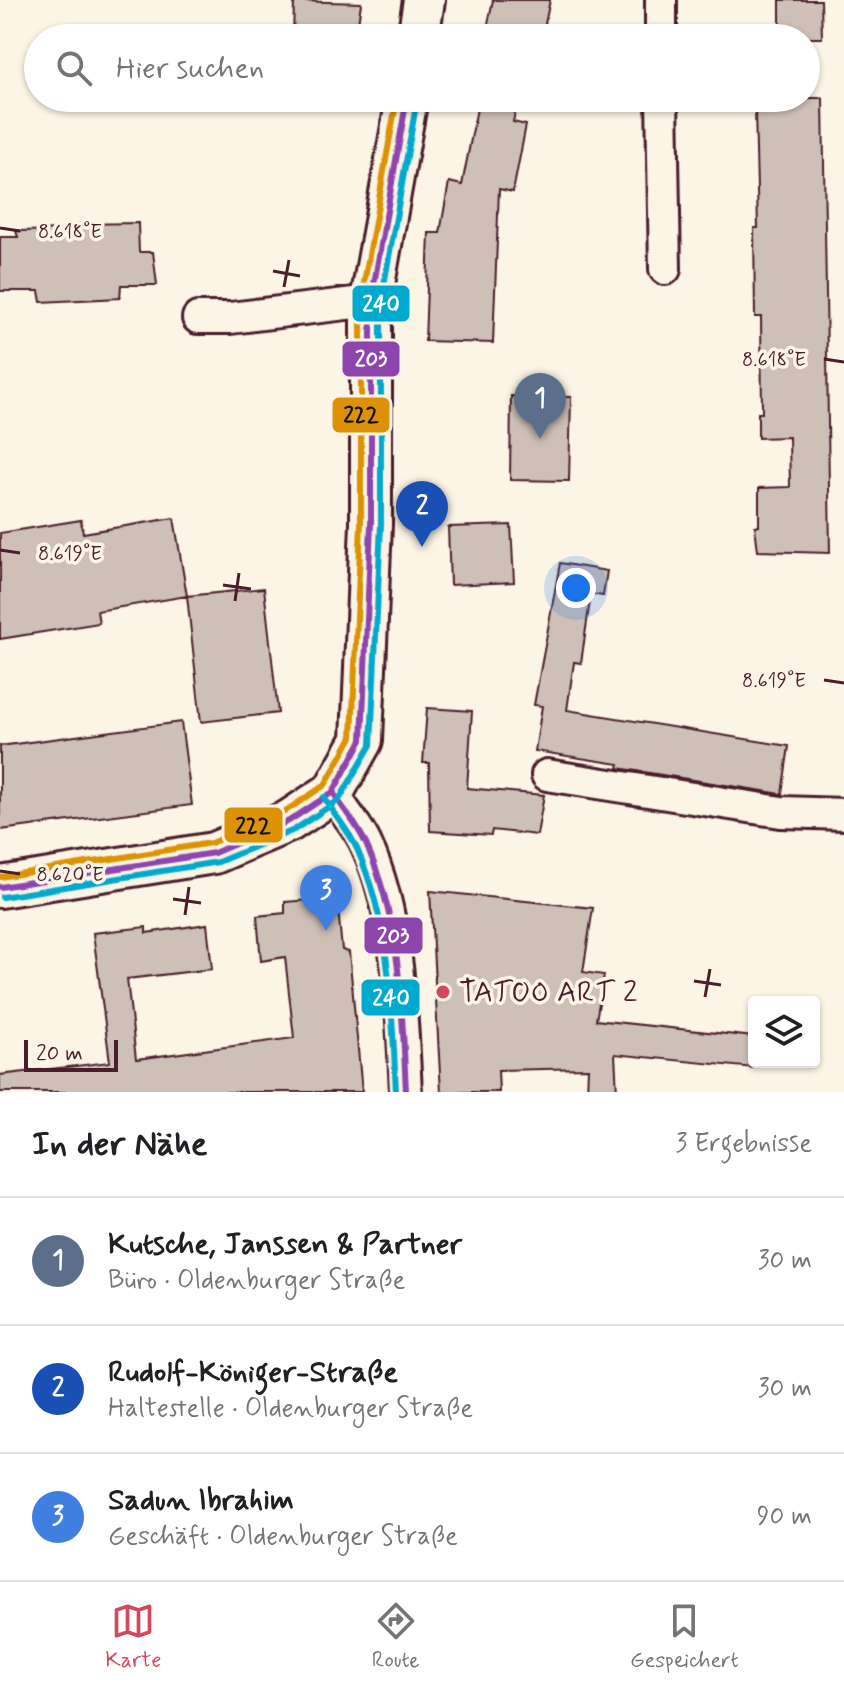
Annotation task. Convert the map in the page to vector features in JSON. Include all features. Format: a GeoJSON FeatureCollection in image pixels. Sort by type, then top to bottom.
{"type":"FeatureCollection","features":[{"type":"Feature","properties":{"kind":"main road"},"geometry":{"type":"LineString","coordinates":[[420,24],[424,0]]}},
{"type":"Feature","properties":{"kind":"main road"},"geometry":{"type":"LineString","coordinates":[[0,887],[214,853],[289,821],[333,792],[362,740],[371,524],[371,301],[405,112]]}},
{"type":"Feature","properties":{"kind":"street"},"geometry":{"type":"LineString","coordinates":[[661,0],[661,24]]}},
{"type":"Feature","properties":{"kind":"street"},"geometry":{"type":"LineString","coordinates":[[662,112],[665,269]]}},
{"type":"Feature","properties":{"kind":"street"},"geometry":{"type":"LineString","coordinates":[[198,318],[230,318],[371,301]]}},
{"type":"Feature","properties":{"kind":"street"},"geometry":{"type":"LineString","coordinates":[[547,775],[781,812],[844,814]]}},
{"type":"Feature","properties":{"kind":"street"},"geometry":{"type":"LineString","coordinates":[[333,792],[366,843],[382,889],[391,926],[406,1092]]}},
{"type":"Feature","properties":{"kind":"building"},"geometry":{"type":"Polygon","coordinates":[[[493,0],[550,0],[545,24],[488,24],[493,0]]]}},
{"type":"Feature","properties":{"kind":"building"},"geometry":{"type":"Polygon","coordinates":[[[780,0],[821,0],[822,38],[820,24],[780,24],[780,0]]]}},
{"type":"Feature","properties":{"kind":"building"},"geometry":{"type":"Polygon","coordinates":[[[294,1],[361,3],[358,24],[293,24],[294,1]]]}},
{"type":"Feature","properties":{"kind":"building"},"geometry":{"type":"Polygon","coordinates":[[[820,98],[823,98],[830,553],[758,551],[755,526],[759,526],[759,488],[790,487],[789,437],[758,438],[758,413],[762,413],[761,317],[755,317],[754,228],[758,228],[755,112],[820,112],[820,98]]]}},
{"type":"Feature","properties":{"kind":"building"},"geometry":{"type":"Polygon","coordinates":[[[476,112],[515,112],[513,122],[526,125],[513,192],[499,189],[493,343],[425,341],[429,233],[440,233],[449,182],[462,185],[476,112]]]}},
{"type":"Feature","properties":{"kind":"building"},"geometry":{"type":"Polygon","coordinates":[[[138,223],[139,252],[153,252],[157,285],[121,285],[120,298],[41,302],[39,291],[0,291],[0,237],[18,237],[16,231],[77,230],[78,224],[138,223]]]}},
{"type":"Feature","properties":{"kind":"building"},"geometry":{"type":"Polygon","coordinates":[[[511,396],[571,397],[569,481],[510,480],[511,396]]]}},
{"type":"Feature","properties":{"kind":"building"},"geometry":{"type":"Polygon","coordinates":[[[174,518],[187,596],[97,611],[99,623],[0,639],[0,533],[81,520],[83,533],[174,518]]]}},
{"type":"Feature","properties":{"kind":"building"},"geometry":{"type":"Polygon","coordinates":[[[511,525],[514,582],[450,585],[448,527],[511,525]]]}},
{"type":"Feature","properties":{"kind":"building"},"geometry":{"type":"Polygon","coordinates":[[[560,563],[607,571],[603,596],[591,594],[581,663],[574,662],[567,710],[789,746],[782,794],[618,768],[619,764],[535,751],[542,706],[534,705],[560,563]]]}},
{"type":"Feature","properties":{"kind":"building"},"geometry":{"type":"Polygon","coordinates":[[[264,588],[278,713],[201,722],[187,596],[264,588]]]}},
{"type":"Feature","properties":{"kind":"building"},"geometry":{"type":"Polygon","coordinates":[[[427,708],[472,711],[467,788],[544,795],[537,835],[492,830],[491,835],[430,831],[429,763],[423,763],[427,708]]]}},
{"type":"Feature","properties":{"kind":"building"},"geometry":{"type":"Polygon","coordinates":[[[181,722],[192,805],[0,830],[0,746],[181,722]]]}},
{"type":"Feature","properties":{"kind":"building"},"geometry":{"type":"Polygon","coordinates":[[[430,891],[593,908],[583,972],[604,975],[596,1020],[748,1036],[748,1067],[615,1054],[617,1092],[587,1092],[588,1068],[498,1070],[499,1092],[441,1092],[430,891]]]}},
{"type":"Feature","properties":{"kind":"building"},"geometry":{"type":"Polygon","coordinates":[[[337,898],[342,950],[349,952],[362,1092],[0,1092],[0,1075],[110,1062],[93,933],[146,927],[146,933],[207,924],[212,969],[127,979],[136,1059],[294,1038],[285,957],[261,961],[257,916],[285,913],[285,902],[337,898]]]}},
{"type":"Feature","properties":{"kind":"transit line","name":"222"},"geometry":{"type":"LineString","coordinates":[[0,877],[211,843],[284,812],[325,785],[352,737],[361,524],[361,300],[395,112]]}},
{"type":"Feature","properties":{"kind":"transit line","name":"203"},"geometry":{"type":"LineString","coordinates":[[0,887],[214,853],[289,821],[333,792],[362,740],[371,524],[371,301],[405,112]]}},
{"type":"Feature","properties":{"kind":"transit line","name":"240"},"geometry":{"type":"LineString","coordinates":[[2,897],[218,862],[294,830],[339,800],[371,745],[381,524],[381,302],[415,112]]}},
{"type":"Feature","properties":{"kind":"transit line","name":"203"},"geometry":{"type":"LineString","coordinates":[[333,792],[363,837],[378,873],[386,904],[398,966],[406,1092]]}},
{"type":"Feature","properties":{"kind":"transit line","name":"240"},"geometry":{"type":"LineString","coordinates":[[324,797],[354,842],[377,908],[388,969],[396,1092]]}},
{"type":"Feature","properties":{"kind":"place","name":"Kutsche, Janssen & Partner"},"geometry":{"type":"Point","coordinates":[540,439]}},
{"type":"Feature","properties":{"kind":"place","name":"Rudolf-Königer-Straße"},"geometry":{"type":"Point","coordinates":[422,547]}},
{"type":"Feature","properties":{"kind":"place","name":"Sadun Ibrahim"},"geometry":{"type":"Point","coordinates":[326,931]}},
{"type":"Feature","properties":{"kind":"place","name":"TATOO ART 2"},"geometry":{"type":"Point","coordinates":[443,992]}}]}
